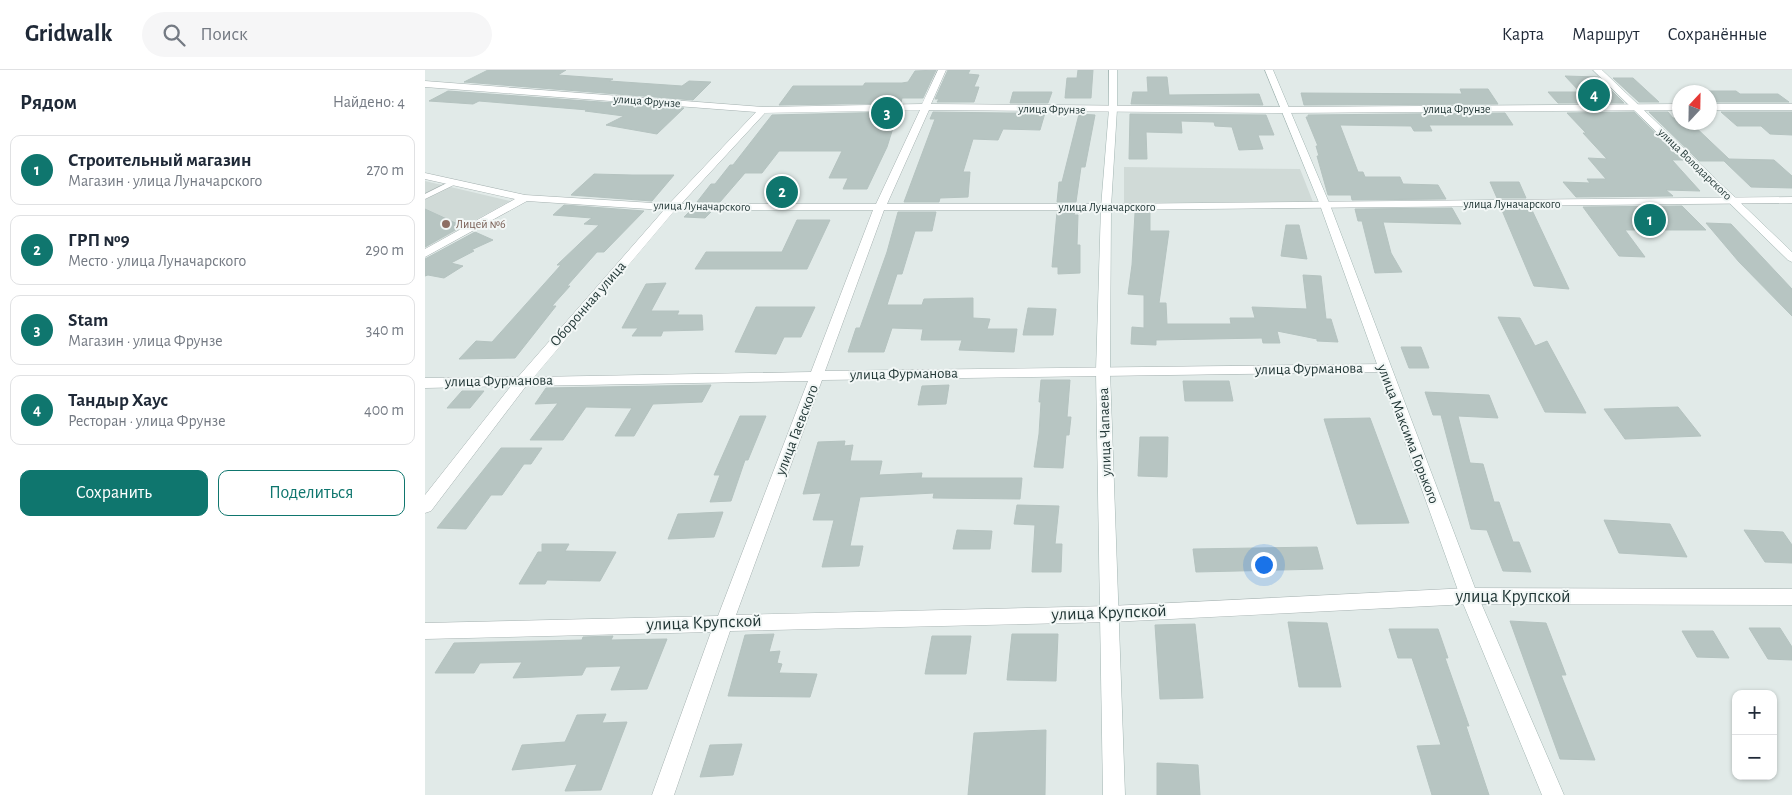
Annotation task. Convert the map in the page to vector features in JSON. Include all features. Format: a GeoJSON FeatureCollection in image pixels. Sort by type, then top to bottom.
{"type":"FeatureCollection","features":[{"type":"Feature","properties":{"kind":"street","name":"улица Гаевского"},"geometry":{"type":"LineString","coordinates":[[663,795],[724,623],[880,207],[943,70]]}},
{"type":"Feature","properties":{"kind":"street","name":"улица Чапаева"},"geometry":{"type":"LineString","coordinates":[[1113,70],[1103,371],[1115,795]]}},
{"type":"Feature","properties":{"kind":"street","name":"улица Максима Горького"},"geometry":{"type":"LineString","coordinates":[[1269,70],[1325,205],[1383,368],[1469,596],[1553,795]]}},
{"type":"Feature","properties":{"kind":"street","name":"улица Володарского"},"geometry":{"type":"LineString","coordinates":[[1597,70],[1792,258]]}},
{"type":"Feature","properties":{"kind":"street","name":"улица Фрунзе"},"geometry":{"type":"LineString","coordinates":[[425,84],[763,110],[927,107],[1284,110],[1672,107]]}},
{"type":"Feature","properties":{"kind":"street"},"geometry":{"type":"LineString","coordinates":[[1717,107],[1792,107]]}},
{"type":"Feature","properties":{"kind":"street","name":"Оборонная улица"},"geometry":{"type":"LineString","coordinates":[[425,507],[523,380],[672,207],[763,110]]}},
{"type":"Feature","properties":{"kind":"street","name":"улица Луначарского"},"geometry":{"type":"LineString","coordinates":[[425,176],[525,198],[672,207],[1107,207],[1792,200]]}},
{"type":"Feature","properties":{"kind":"street"},"geometry":{"type":"LineString","coordinates":[[425,254],[525,198]]}},
{"type":"Feature","properties":{"kind":"street","name":"улица Фурманова"},"geometry":{"type":"LineString","coordinates":[[425,383],[1383,368]]}},
{"type":"Feature","properties":{"kind":"street","name":"улица Крупской"},"geometry":{"type":"LineString","coordinates":[[425,631],[1110,614],[1469,596],[1792,598]]}},
{"type":"Feature","properties":{"kind":"lane"},"geometry":{"type":"LineString","coordinates":[[425,197],[456,182]]}},
{"type":"Feature","properties":{"kind":"shaded area"},"geometry":{"type":"Polygon","coordinates":[[[1124,167],[1300,169],[1313,202],[1124,203],[1124,167]]]}},
{"type":"Feature","properties":{"kind":"shaded area","name":"Лицей №6"},"geometry":{"type":"Polygon","coordinates":[[[425,181],[510,201],[425,248],[425,181]]]}},
{"type":"Feature","properties":{"kind":"building"},"geometry":{"type":"Polygon","coordinates":[[[488,70],[566,70],[558,75],[682,86],[689,81],[711,82],[693,100],[464,82],[488,70]]]}},
{"type":"Feature","properties":{"kind":"building"},"geometry":{"type":"Polygon","coordinates":[[[936,70],[923,98],[902,98],[901,103],[779,105],[793,86],[863,86],[865,83],[902,83],[908,82],[915,71],[936,70]]]}},
{"type":"Feature","properties":{"kind":"building"},"geometry":{"type":"Polygon","coordinates":[[[948,70],[970,70],[968,74],[979,75],[974,87],[979,87],[974,102],[937,102],[939,99],[935,99],[948,70]]]}},
{"type":"Feature","properties":{"kind":"building"},"geometry":{"type":"Polygon","coordinates":[[[1078,70],[1093,70],[1091,98],[1065,98],[1067,78],[1077,78],[1078,70]]]}},
{"type":"Feature","properties":{"kind":"building"},"geometry":{"type":"Polygon","coordinates":[[[1565,76],[1598,77],[1624,103],[1558,103],[1548,92],[1580,92],[1565,76]]]}},
{"type":"Feature","properties":{"kind":"building"},"geometry":{"type":"Polygon","coordinates":[[[1147,77],[1167,77],[1169,95],[1259,94],[1263,105],[1131,104],[1133,92],[1148,92],[1147,77]]]}},
{"type":"Feature","properties":{"kind":"building"},"geometry":{"type":"Polygon","coordinates":[[[1613,78],[1633,78],[1659,102],[1639,102],[1613,78]]]}},
{"type":"Feature","properties":{"kind":"building"},"geometry":{"type":"Polygon","coordinates":[[[1460,89],[1488,89],[1498,104],[1304,105],[1301,93],[1462,94],[1460,89]]]}},
{"type":"Feature","properties":{"kind":"building"},"geometry":{"type":"Polygon","coordinates":[[[448,91],[684,108],[657,134],[606,125],[624,116],[585,111],[588,110],[479,101],[473,104],[429,101],[448,91]]]}},
{"type":"Feature","properties":{"kind":"building"},"geometry":{"type":"Polygon","coordinates":[[[1717,91],[1736,91],[1740,94],[1778,94],[1789,102],[1717,102],[1717,91]]]}},
{"type":"Feature","properties":{"kind":"building"},"geometry":{"type":"Polygon","coordinates":[[[1013,92],[1052,92],[1048,103],[1010,103],[1013,92]]]}},
{"type":"Feature","properties":{"kind":"building"},"geometry":{"type":"Polygon","coordinates":[[[898,112],[887,147],[867,189],[843,189],[848,178],[829,178],[842,151],[779,151],[762,173],[745,173],[720,202],[697,202],[711,184],[715,184],[730,165],[733,165],[772,115],[898,112]]]}},
{"type":"Feature","properties":{"kind":"building"},"geometry":{"type":"Polygon","coordinates":[[[933,112],[1045,113],[1040,130],[1003,129],[998,140],[973,139],[963,172],[970,172],[968,197],[940,198],[939,202],[904,202],[935,119],[930,119],[933,112]]]}},
{"type":"Feature","properties":{"kind":"building"},"geometry":{"type":"Polygon","coordinates":[[[1634,112],[1683,160],[1672,160],[1700,191],[1666,190],[1673,196],[1576,197],[1563,182],[1590,183],[1587,179],[1606,179],[1588,158],[1607,159],[1567,113],[1634,112]]]}},
{"type":"Feature","properties":{"kind":"building"},"geometry":{"type":"Polygon","coordinates":[[[1649,112],[1668,112],[1672,117],[1672,130],[1698,130],[1729,159],[1774,160],[1792,176],[1792,188],[1751,187],[1724,161],[1699,161],[1649,112]]]}},
{"type":"Feature","properties":{"kind":"building"},"geometry":{"type":"Polygon","coordinates":[[[1721,112],[1792,112],[1792,135],[1770,134],[1761,126],[1737,126],[1721,112]]]}},
{"type":"Feature","properties":{"kind":"building"},"geometry":{"type":"Polygon","coordinates":[[[1505,113],[1513,125],[1429,125],[1432,131],[1414,131],[1411,126],[1340,125],[1358,172],[1363,172],[1365,177],[1400,177],[1403,184],[1438,185],[1446,199],[1352,200],[1351,195],[1328,195],[1317,156],[1319,156],[1316,146],[1318,146],[1306,117],[1308,115],[1505,113]]]}},
{"type":"Feature","properties":{"kind":"building"},"geometry":{"type":"Polygon","coordinates":[[[1079,114],[1095,115],[1085,167],[1081,167],[1076,202],[1057,202],[1059,182],[1062,182],[1079,114]]]}},
{"type":"Feature","properties":{"kind":"building"},"geometry":{"type":"Polygon","coordinates":[[[1130,114],[1266,115],[1274,135],[1258,135],[1263,149],[1239,150],[1232,127],[1215,126],[1214,122],[1181,121],[1182,133],[1146,132],[1147,159],[1129,159],[1130,114]]]}},
{"type":"Feature","properties":{"kind":"building"},"geometry":{"type":"Polygon","coordinates":[[[594,174],[674,175],[652,201],[571,195],[594,174]]]}},
{"type":"Feature","properties":{"kind":"building"},"geometry":{"type":"Polygon","coordinates":[[[1490,182],[1519,182],[1526,198],[1497,198],[1490,182]]]}},
{"type":"Feature","properties":{"kind":"building"},"geometry":{"type":"Polygon","coordinates":[[[564,205],[644,211],[604,252],[597,252],[567,286],[570,286],[552,306],[556,306],[515,358],[459,359],[476,341],[492,342],[561,265],[557,265],[599,225],[584,224],[592,218],[553,215],[564,205]]]}},
{"type":"Feature","properties":{"kind":"building"},"geometry":{"type":"Polygon","coordinates":[[[1682,206],[1706,230],[1625,230],[1645,257],[1619,256],[1583,207],[1682,206]]]}},
{"type":"Feature","properties":{"kind":"building"},"geometry":{"type":"Polygon","coordinates":[[[1452,208],[1461,224],[1383,222],[1391,253],[1402,272],[1375,273],[1362,221],[1358,221],[1355,209],[1452,208]]]}},
{"type":"Feature","properties":{"kind":"building"},"geometry":{"type":"Polygon","coordinates":[[[1501,208],[1531,208],[1569,289],[1534,286],[1501,208]]]}},
{"type":"Feature","properties":{"kind":"building"},"geometry":{"type":"Polygon","coordinates":[[[425,209],[462,226],[425,247],[425,209]]]}},
{"type":"Feature","properties":{"kind":"building"},"geometry":{"type":"Polygon","coordinates":[[[689,212],[711,212],[705,218],[684,217],[689,212]]]}},
{"type":"Feature","properties":{"kind":"building"},"geometry":{"type":"Polygon","coordinates":[[[898,212],[936,212],[932,231],[915,231],[902,274],[897,274],[887,305],[922,305],[924,299],[973,298],[973,318],[990,319],[987,329],[1017,329],[1014,352],[959,350],[962,340],[921,340],[923,329],[892,328],[884,352],[848,352],[856,328],[860,328],[887,252],[898,212]]]}},
{"type":"Feature","properties":{"kind":"building"},"geometry":{"type":"Polygon","coordinates":[[[1057,212],[1075,212],[1074,215],[1078,215],[1077,245],[1080,245],[1080,273],[1058,274],[1058,267],[1052,267],[1057,212]]]}},
{"type":"Feature","properties":{"kind":"building"},"geometry":{"type":"Polygon","coordinates":[[[1135,213],[1150,213],[1150,231],[1169,231],[1159,303],[1166,303],[1167,324],[1231,324],[1230,318],[1255,318],[1252,307],[1307,309],[1303,275],[1321,276],[1326,319],[1331,319],[1338,342],[1317,341],[1317,339],[1277,331],[1280,343],[1263,343],[1262,338],[1156,340],[1156,345],[1131,344],[1132,327],[1144,328],[1144,295],[1128,294],[1135,213]]]}},
{"type":"Feature","properties":{"kind":"building"},"geometry":{"type":"Polygon","coordinates":[[[797,220],[830,220],[807,269],[695,269],[706,252],[782,252],[797,220]]]}},
{"type":"Feature","properties":{"kind":"building"},"geometry":{"type":"Polygon","coordinates":[[[1706,223],[1731,224],[1792,289],[1792,316],[1739,262],[1706,223]]]}},
{"type":"Feature","properties":{"kind":"building"},"geometry":{"type":"Polygon","coordinates":[[[1286,225],[1299,225],[1307,259],[1281,256],[1286,225]]]}},
{"type":"Feature","properties":{"kind":"building"},"geometry":{"type":"Polygon","coordinates":[[[475,232],[493,240],[471,250],[474,251],[451,263],[463,266],[444,278],[425,276],[425,259],[475,232]]]}},
{"type":"Feature","properties":{"kind":"building"},"geometry":{"type":"Polygon","coordinates":[[[666,283],[651,311],[679,311],[677,315],[702,315],[703,330],[663,331],[661,336],[632,336],[638,328],[622,328],[646,284],[666,283]]]}},
{"type":"Feature","properties":{"kind":"building"},"geometry":{"type":"Polygon","coordinates":[[[756,307],[815,307],[801,337],[784,337],[776,354],[735,352],[756,307]]]}},
{"type":"Feature","properties":{"kind":"building"},"geometry":{"type":"Polygon","coordinates":[[[1028,308],[1056,309],[1053,335],[1023,335],[1028,308]]]}},
{"type":"Feature","properties":{"kind":"building"},"geometry":{"type":"Polygon","coordinates":[[[1498,317],[1520,318],[1535,346],[1547,341],[1586,413],[1545,412],[1498,317]]]}},
{"type":"Feature","properties":{"kind":"building"},"geometry":{"type":"Polygon","coordinates":[[[1401,347],[1421,347],[1429,368],[1409,368],[1401,347]]]}},
{"type":"Feature","properties":{"kind":"building"},"geometry":{"type":"Polygon","coordinates":[[[1041,380],[1070,380],[1067,417],[1071,417],[1069,435],[1066,435],[1063,468],[1034,467],[1039,434],[1041,380]]]}},
{"type":"Feature","properties":{"kind":"building"},"geometry":{"type":"Polygon","coordinates":[[[1183,381],[1229,381],[1233,401],[1185,401],[1183,381]]]}},
{"type":"Feature","properties":{"kind":"building"},"geometry":{"type":"Polygon","coordinates":[[[711,385],[702,402],[653,404],[634,436],[615,436],[632,408],[586,407],[563,440],[530,440],[558,403],[535,404],[546,388],[711,385]]]}},
{"type":"Feature","properties":{"kind":"building"},"geometry":{"type":"Polygon","coordinates":[[[949,385],[946,404],[918,405],[922,386],[949,385]]]}},
{"type":"Feature","properties":{"kind":"building"},"geometry":{"type":"Polygon","coordinates":[[[462,391],[484,391],[470,408],[447,408],[462,391]]]}},
{"type":"Feature","properties":{"kind":"building"},"geometry":{"type":"Polygon","coordinates":[[[1425,392],[1489,395],[1498,418],[1458,416],[1470,463],[1483,464],[1494,502],[1499,502],[1513,542],[1519,542],[1531,572],[1503,571],[1487,530],[1471,529],[1441,415],[1433,415],[1425,392]]]}},
{"type":"Feature","properties":{"kind":"building"},"geometry":{"type":"Polygon","coordinates":[[[1678,407],[1701,436],[1625,439],[1604,409],[1678,407]]]}},
{"type":"Feature","properties":{"kind":"building"},"geometry":{"type":"Polygon","coordinates":[[[740,416],[766,416],[748,460],[745,460],[731,501],[710,502],[720,475],[714,475],[740,416]]]}},
{"type":"Feature","properties":{"kind":"building"},"geometry":{"type":"Polygon","coordinates":[[[1370,418],[1409,523],[1357,524],[1324,419],[1370,418]]]}},
{"type":"Feature","properties":{"kind":"building"},"geometry":{"type":"Polygon","coordinates":[[[1140,437],[1168,437],[1167,477],[1138,476],[1140,437]]]}},
{"type":"Feature","properties":{"kind":"building"},"geometry":{"type":"Polygon","coordinates":[[[845,441],[844,446],[853,445],[850,461],[882,461],[879,475],[922,473],[921,478],[1022,478],[1020,499],[933,498],[934,493],[860,497],[850,546],[863,546],[859,566],[822,567],[834,520],[813,520],[821,493],[803,494],[818,442],[845,441]]]}},
{"type":"Feature","properties":{"kind":"building"},"geometry":{"type":"Polygon","coordinates":[[[501,448],[542,448],[531,464],[524,464],[502,495],[491,495],[466,529],[437,528],[501,448]]]}},
{"type":"Feature","properties":{"kind":"building"},"geometry":{"type":"Polygon","coordinates":[[[1017,505],[1059,506],[1055,544],[1062,544],[1061,572],[1032,572],[1035,525],[1014,524],[1017,505]]]}},
{"type":"Feature","properties":{"kind":"building"},"geometry":{"type":"Polygon","coordinates":[[[723,512],[714,537],[668,539],[678,514],[723,512]]]}},
{"type":"Feature","properties":{"kind":"building"},"geometry":{"type":"Polygon","coordinates":[[[1604,520],[1670,524],[1687,557],[1619,553],[1604,520]]]}},
{"type":"Feature","properties":{"kind":"building"},"geometry":{"type":"Polygon","coordinates":[[[957,530],[992,531],[990,549],[953,549],[957,530]]]}},
{"type":"Feature","properties":{"kind":"building"},"geometry":{"type":"Polygon","coordinates":[[[1744,530],[1783,532],[1792,545],[1792,563],[1765,562],[1744,530]]]}},
{"type":"Feature","properties":{"kind":"building"},"geometry":{"type":"Polygon","coordinates":[[[542,544],[569,544],[565,551],[616,552],[600,581],[547,580],[545,584],[519,584],[538,552],[542,552],[542,544]]]}},
{"type":"Feature","properties":{"kind":"building"},"geometry":{"type":"Polygon","coordinates":[[[1317,547],[1323,569],[1196,572],[1193,549],[1317,547]]]}},
{"type":"Feature","properties":{"kind":"building"},"geometry":{"type":"Polygon","coordinates":[[[1510,621],[1546,623],[1566,675],[1561,675],[1595,760],[1560,759],[1510,621]]]}},
{"type":"Feature","properties":{"kind":"building"},"geometry":{"type":"Polygon","coordinates":[[[1288,622],[1327,623],[1341,687],[1299,687],[1288,622]]]}},
{"type":"Feature","properties":{"kind":"building"},"geometry":{"type":"Polygon","coordinates":[[[1195,624],[1203,698],[1160,699],[1155,625],[1195,624]]]}},
{"type":"Feature","properties":{"kind":"building"},"geometry":{"type":"Polygon","coordinates":[[[1749,628],[1780,628],[1792,647],[1792,660],[1768,659],[1749,628]]]}},
{"type":"Feature","properties":{"kind":"building"},"geometry":{"type":"Polygon","coordinates":[[[1389,629],[1438,629],[1448,658],[1445,658],[1469,726],[1466,726],[1489,795],[1432,795],[1417,746],[1441,745],[1412,658],[1398,658],[1389,629]]]}},
{"type":"Feature","properties":{"kind":"building"},"geometry":{"type":"Polygon","coordinates":[[[1682,631],[1713,631],[1729,658],[1697,657],[1682,631]]]}},
{"type":"Feature","properties":{"kind":"building"},"geometry":{"type":"Polygon","coordinates":[[[774,634],[769,652],[780,651],[777,663],[782,664],[779,673],[817,674],[810,697],[728,696],[745,635],[774,634]]]}},
{"type":"Feature","properties":{"kind":"building"},"geometry":{"type":"Polygon","coordinates":[[[1012,634],[1058,634],[1056,681],[1007,680],[1012,634]]]}},
{"type":"Feature","properties":{"kind":"building"},"geometry":{"type":"Polygon","coordinates":[[[613,636],[611,640],[667,639],[647,689],[611,690],[621,666],[586,667],[582,675],[513,678],[522,662],[480,663],[474,673],[435,673],[454,643],[582,640],[583,637],[613,636]]]}},
{"type":"Feature","properties":{"kind":"building"},"geometry":{"type":"Polygon","coordinates":[[[932,636],[971,636],[966,674],[925,674],[932,636]]]}},
{"type":"Feature","properties":{"kind":"building"},"geometry":{"type":"Polygon","coordinates":[[[606,714],[602,723],[627,722],[601,790],[565,791],[577,764],[512,770],[522,745],[565,742],[577,715],[606,714]]]}},
{"type":"Feature","properties":{"kind":"building"},"geometry":{"type":"Polygon","coordinates":[[[1046,730],[1045,795],[968,795],[974,733],[1046,730]]]}},
{"type":"Feature","properties":{"kind":"building"},"geometry":{"type":"Polygon","coordinates":[[[742,744],[733,775],[700,777],[710,745],[742,744]]]}},
{"type":"Feature","properties":{"kind":"building"},"geometry":{"type":"Polygon","coordinates":[[[1157,763],[1198,765],[1200,795],[1157,795],[1157,763]]]}},
{"type":"Feature","properties":{"kind":"place","name":"Тандыр Хаус"},"geometry":{"type":"Point","coordinates":[1594,95]}},
{"type":"Feature","properties":{"kind":"place","name":"Stam"},"geometry":{"type":"Point","coordinates":[887,113]}},
{"type":"Feature","properties":{"kind":"place","name":"ГРП №9"},"geometry":{"type":"Point","coordinates":[782,192]}},
{"type":"Feature","properties":{"kind":"place","name":"Строительный магазин"},"geometry":{"type":"Point","coordinates":[1650,220]}},
{"type":"Feature","properties":{"kind":"place","name":"Лицей №6"},"geometry":{"type":"Point","coordinates":[446,224]}}]}
